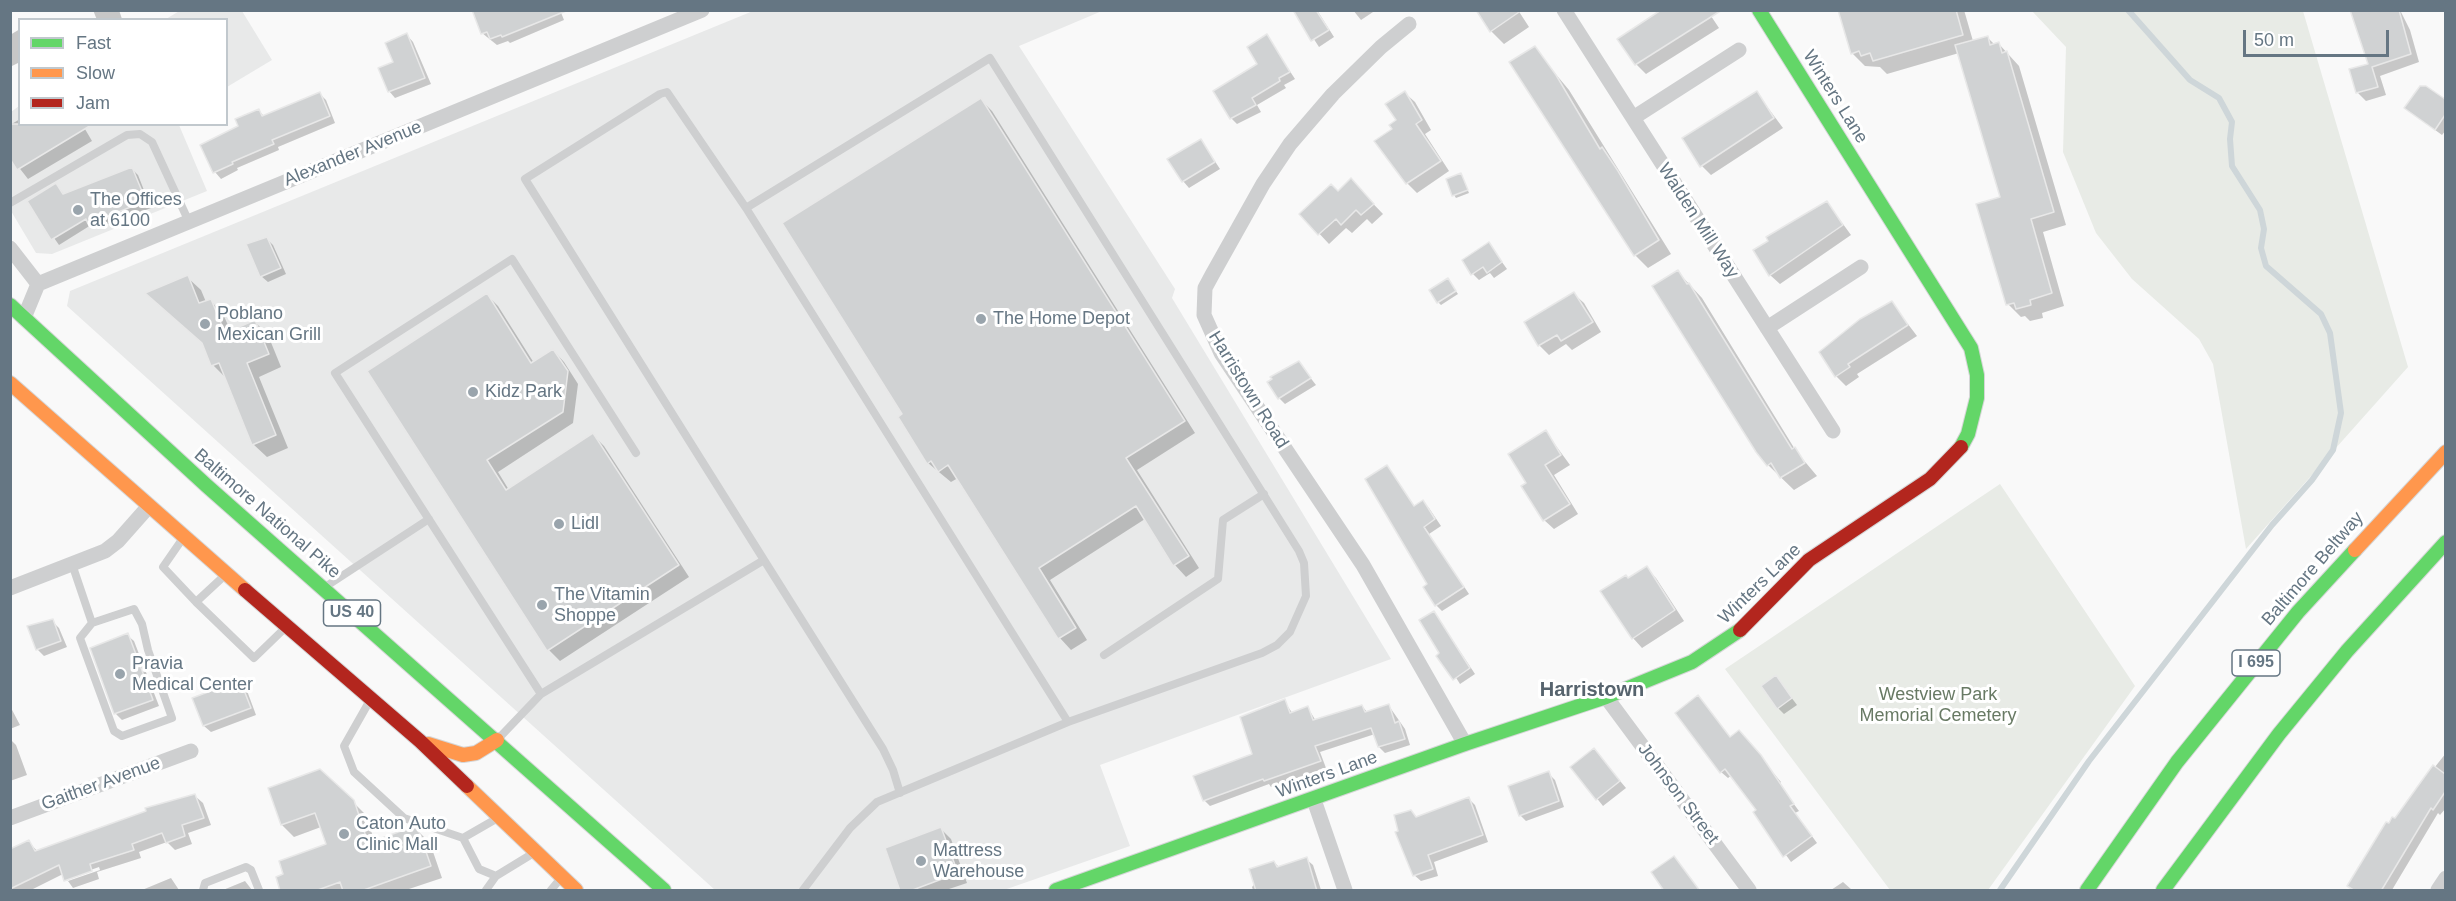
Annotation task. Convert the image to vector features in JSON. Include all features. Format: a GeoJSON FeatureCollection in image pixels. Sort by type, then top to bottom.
{"type":"FeatureCollection","features":[{"type":"Feature","properties":{"kind":"main road","name":"Winters Lane"},"geometry":{"type":"LineString","coordinates":[[1056,891],[1465,744],[1606,697],[1683,666],[1717,648],[1736,634],[1809,560],[1944,467],[1958,452],[1974,416],[1977,375],[1971,348],[1758,10]]}},
{"type":"Feature","properties":{"kind":"main road","name":"Baltimore National Pike"},"geometry":{"type":"LineString","coordinates":[[10,305],[207,486],[497,740],[664,891]]}},
{"type":"Feature","properties":{"kind":"main road","name":"US 40"},"geometry":{"type":"LineString","coordinates":[[13,389],[420,741],[576,891]]}},
{"type":"Feature","properties":{"kind":"main road","name":"Baltimore Beltway"},"geometry":{"type":"LineString","coordinates":[[2087,891],[2177,762],[2298,612],[2445,452]]}},
{"type":"Feature","properties":{"kind":"main road"},"geometry":{"type":"LineString","coordinates":[[2163,891],[2279,734],[2347,651],[2445,542]]}},
{"type":"Feature","properties":{"kind":"main road"},"geometry":{"type":"LineString","coordinates":[[420,741],[451,753],[463,755],[481,751],[497,740]]}},
{"type":"Feature","properties":{"kind":"main road"},"geometry":{"type":"LineString","coordinates":[[2177,891],[2216,818]]}},
{"type":"Feature","properties":{"kind":"street","name":"Alexander Avenue"},"geometry":{"type":"LineString","coordinates":[[38,284],[702,10]]}},
{"type":"Feature","properties":{"kind":"street","name":"Walden Mill Way"},"geometry":{"type":"LineString","coordinates":[[1564,10],[1833,431]]}},
{"type":"Feature","properties":{"kind":"street","name":"Harristown Road"},"geometry":{"type":"LineString","coordinates":[[1409,24],[1381,47],[1333,94],[1290,144],[1263,184],[1205,288],[1204,315],[1221,353],[1364,565],[1465,744]]}},
{"type":"Feature","properties":{"kind":"street"},"geometry":{"type":"LineString","coordinates":[[1633,118],[1738,50]]}},
{"type":"Feature","properties":{"kind":"street"},"geometry":{"type":"LineString","coordinates":[[10,248],[38,284],[24,318]]}},
{"type":"Feature","properties":{"kind":"street"},"geometry":{"type":"LineString","coordinates":[[1767,328],[1861,267]]}},
{"type":"Feature","properties":{"kind":"street"},"geometry":{"type":"LineString","coordinates":[[10,588],[105,551],[118,541],[149,506]]}},
{"type":"Feature","properties":{"kind":"street","name":"Johnson Street"},"geometry":{"type":"LineString","coordinates":[[1606,697],[1749,891]]}},
{"type":"Feature","properties":{"kind":"street","name":"Gaither Avenue"},"geometry":{"type":"LineString","coordinates":[[10,818],[190,751]]}},
{"type":"Feature","properties":{"kind":"street"},"geometry":{"type":"LineString","coordinates":[[1314,800],[1345,891]]}},
{"type":"Feature","properties":{"kind":"street"},"geometry":{"type":"LineString","coordinates":[[2438,891],[2445,878]]}},
{"type":"Feature","properties":{"kind":"lane"},"geometry":{"type":"LineString","coordinates":[[746,208],[990,58],[1264,494],[1304,563],[1306,596],[1290,632],[1277,645],[1262,653],[1068,722],[877,802],[863,812],[803,891]]}},
{"type":"Feature","properties":{"kind":"lane"},"geometry":{"type":"LineString","coordinates":[[900,793],[893,770],[882,749],[525,179],[667,92],[746,208],[1068,722]]}},
{"type":"Feature","properties":{"kind":"lane"},"geometry":{"type":"LineString","coordinates":[[10,203],[127,135],[140,134],[152,142],[189,222]]}},
{"type":"Feature","properties":{"kind":"lane"},"geometry":{"type":"LineString","coordinates":[[541,694],[335,372],[512,259],[636,453]]}},
{"type":"Feature","properties":{"kind":"lane"},"geometry":{"type":"LineString","coordinates":[[1104,655],[1218,579],[1222,520],[1264,494]]}},
{"type":"Feature","properties":{"kind":"lane"},"geometry":{"type":"LineString","coordinates":[[324,588],[429,519]]}},
{"type":"Feature","properties":{"kind":"lane"},"geometry":{"type":"LineString","coordinates":[[184,537],[163,567],[254,658],[287,626]]}},
{"type":"Feature","properties":{"kind":"lane"},"geometry":{"type":"LineString","coordinates":[[497,740],[541,694],[764,560]]}},
{"type":"Feature","properties":{"kind":"lane"},"geometry":{"type":"LineString","coordinates":[[72,564],[92,623]]}},
{"type":"Feature","properties":{"kind":"lane"},"geometry":{"type":"LineString","coordinates":[[196,602],[227,574]]}},
{"type":"Feature","properties":{"kind":"lane"},"geometry":{"type":"LineString","coordinates":[[134,609],[142,624],[148,650],[172,718],[122,736],[114,731],[80,638],[92,623],[134,609]]}},
{"type":"Feature","properties":{"kind":"lane"},"geometry":{"type":"LineString","coordinates":[[371,698],[344,746],[354,772],[404,818],[463,838],[479,869],[496,876]]}},
{"type":"Feature","properties":{"kind":"lane"},"geometry":{"type":"LineString","coordinates":[[463,838],[500,817]]}},
{"type":"Feature","properties":{"kind":"lane"},"geometry":{"type":"LineString","coordinates":[[486,891],[496,876],[536,852]]}},
{"type":"Feature","properties":{"kind":"lane"},"geometry":{"type":"LineString","coordinates":[[203,891],[205,883],[246,867],[251,870],[259,891]]}},
{"type":"Feature","properties":{"kind":"lane"},"geometry":{"type":"LineString","coordinates":[[551,891],[562,877]]}},
{"type":"Feature","properties":{"kind":"shaded area"},"geometry":{"type":"Polygon","coordinates":[[[181,10],[242,11],[272,60],[228,86],[228,18],[168,18],[181,10]]]}},
{"type":"Feature","properties":{"kind":"shaded area"},"geometry":{"type":"Polygon","coordinates":[[[753,11],[1102,11],[1019,46],[1175,289],[1172,298],[1391,659],[1100,765],[1130,846],[1004,890],[715,890],[67,306],[70,291],[753,11]]]}},
{"type":"Feature","properties":{"kind":"shaded area"},"geometry":{"type":"Polygon","coordinates":[[[18,107],[18,126],[179,126],[207,191],[52,254],[36,253],[11,211],[11,112],[18,107]]]}},
{"type":"Feature","properties":{"kind":"green space"},"geometry":{"type":"Polygon","coordinates":[[[2032,11],[2303,11],[2408,367],[2246,549],[2213,364],[2199,339],[2132,279],[2096,233],[2063,152],[2066,47],[2032,11]]]}},
{"type":"Feature","properties":{"kind":"green space","name":"Westview Park Memorial Cemetery"},"geometry":{"type":"Polygon","coordinates":[[[2000,484],[2135,686],[1988,890],[1890,890],[1725,669],[2000,484]]]}},
{"type":"Feature","properties":{"kind":"building"},"geometry":{"type":"Polygon","coordinates":[[[472,10],[566,11],[502,37],[501,35],[490,39],[487,32],[481,34],[472,10]]]}},
{"type":"Feature","properties":{"kind":"building"},"geometry":{"type":"Polygon","coordinates":[[[1293,10],[1316,10],[1329,30],[1311,41],[1293,10]]]}},
{"type":"Feature","properties":{"kind":"building"},"geometry":{"type":"Polygon","coordinates":[[[1476,10],[1522,10],[1490,32],[1476,10]]]}},
{"type":"Feature","properties":{"kind":"building"},"geometry":{"type":"Polygon","coordinates":[[[1661,10],[1722,10],[1635,65],[1617,39],[1661,10]]]}},
{"type":"Feature","properties":{"kind":"building"},"geometry":{"type":"Polygon","coordinates":[[[1838,10],[1956,10],[1963,35],[1873,61],[1870,53],[1861,56],[1859,51],[1851,54],[1838,10]]]}},
{"type":"Feature","properties":{"kind":"building"},"geometry":{"type":"Polygon","coordinates":[[[2350,10],[2399,10],[2411,54],[2372,67],[2378,87],[2356,93],[2349,69],[2368,64],[2350,10]]]}},
{"type":"Feature","properties":{"kind":"building"},"geometry":{"type":"Polygon","coordinates":[[[407,33],[425,78],[388,92],[378,68],[393,62],[385,43],[407,33]]]}},
{"type":"Feature","properties":{"kind":"building"},"geometry":{"type":"Polygon","coordinates":[[[1267,34],[1290,72],[1252,98],[1256,105],[1230,119],[1213,91],[1257,64],[1247,47],[1267,34]]]}},
{"type":"Feature","properties":{"kind":"building"},"geometry":{"type":"Polygon","coordinates":[[[1988,36],[1990,45],[1999,42],[2002,53],[2007,51],[2054,212],[2031,219],[2052,293],[2030,300],[2031,305],[2016,309],[2014,303],[2006,305],[1976,204],[2000,197],[1955,45],[1988,36]]]}},
{"type":"Feature","properties":{"kind":"building"},"geometry":{"type":"Polygon","coordinates":[[[1535,46],[1556,75],[1600,149],[1602,147],[1618,171],[1659,240],[1634,256],[1509,62],[1535,46]]]}},
{"type":"Feature","properties":{"kind":"building"},"geometry":{"type":"Polygon","coordinates":[[[2420,86],[2426,86],[2445,99],[2445,115],[2435,130],[2404,108],[2420,86]]]}},
{"type":"Feature","properties":{"kind":"building"},"geometry":{"type":"Polygon","coordinates":[[[1405,91],[1422,120],[1416,124],[1441,161],[1406,184],[1374,141],[1392,129],[1389,125],[1396,120],[1385,104],[1405,91]]]}},
{"type":"Feature","properties":{"kind":"building"},"geometry":{"type":"Polygon","coordinates":[[[1757,91],[1774,118],[1700,167],[1682,138],[1757,91]]]}},
{"type":"Feature","properties":{"kind":"building"},"geometry":{"type":"Polygon","coordinates":[[[320,92],[330,116],[272,140],[274,144],[213,173],[200,145],[238,126],[235,119],[259,109],[262,116],[320,92]]]}},
{"type":"Feature","properties":{"kind":"building","name":"The Home Depot"},"geometry":{"type":"Polygon","coordinates":[[[981,98],[1185,421],[1126,458],[1189,556],[1173,566],[1136,506],[1039,568],[1076,628],[1058,639],[948,465],[938,472],[931,461],[927,464],[898,417],[902,414],[782,223],[981,98]]]}},
{"type":"Feature","properties":{"kind":"building"},"geometry":{"type":"Polygon","coordinates":[[[10,124],[90,126],[17,170],[10,159],[10,124]]]}},
{"type":"Feature","properties":{"kind":"building"},"geometry":{"type":"Polygon","coordinates":[[[1201,139],[1215,162],[1182,182],[1167,159],[1201,139]]]}},
{"type":"Feature","properties":{"kind":"building","name":"The Offices at 6100"},"geometry":{"type":"Polygon","coordinates":[[[132,167],[146,201],[88,224],[86,219],[51,240],[27,201],[56,183],[63,194],[132,167]]]}},
{"type":"Feature","properties":{"kind":"building"},"geometry":{"type":"Polygon","coordinates":[[[1461,173],[1468,190],[1452,196],[1446,179],[1461,173]]]}},
{"type":"Feature","properties":{"kind":"building"},"geometry":{"type":"Polygon","coordinates":[[[1351,178],[1374,204],[1361,215],[1356,210],[1341,225],[1336,219],[1318,235],[1299,214],[1331,184],[1338,191],[1351,178]]]}},
{"type":"Feature","properties":{"kind":"building"},"geometry":{"type":"Polygon","coordinates":[[[1827,201],[1843,225],[1769,276],[1753,250],[1768,241],[1766,237],[1827,201]]]}},
{"type":"Feature","properties":{"kind":"building"},"geometry":{"type":"Polygon","coordinates":[[[267,237],[281,268],[260,277],[246,244],[267,237]]]}},
{"type":"Feature","properties":{"kind":"building"},"geometry":{"type":"Polygon","coordinates":[[[1489,242],[1502,262],[1487,273],[1483,267],[1471,275],[1462,260],[1489,242]]]}},
{"type":"Feature","properties":{"kind":"building"},"geometry":{"type":"Polygon","coordinates":[[[1678,270],[1687,284],[1689,283],[1792,449],[1795,447],[1805,463],[1780,478],[1771,463],[1767,466],[1756,452],[1652,286],[1678,270]]]}},
{"type":"Feature","properties":{"kind":"building"},"geometry":{"type":"Polygon","coordinates":[[[188,275],[199,303],[211,299],[225,333],[255,320],[269,354],[247,363],[276,435],[252,445],[219,363],[211,366],[202,343],[145,293],[188,275]]]}},
{"type":"Feature","properties":{"kind":"building"},"geometry":{"type":"Polygon","coordinates":[[[1448,278],[1456,291],[1437,303],[1429,290],[1448,278]]]}},
{"type":"Feature","properties":{"kind":"building"},"geometry":{"type":"Polygon","coordinates":[[[1574,292],[1593,322],[1561,341],[1557,335],[1538,346],[1524,322],[1574,292]]]}},
{"type":"Feature","properties":{"kind":"building"},"geometry":{"type":"Polygon","coordinates":[[[487,293],[531,363],[553,349],[568,371],[563,412],[487,460],[506,490],[593,433],[679,565],[547,651],[367,371],[487,293]]]}},
{"type":"Feature","properties":{"kind":"building"},"geometry":{"type":"Polygon","coordinates":[[[1892,301],[1908,325],[1848,364],[1850,367],[1835,377],[1819,352],[1860,319],[1892,301]]]}},
{"type":"Feature","properties":{"kind":"building"},"geometry":{"type":"Polygon","coordinates":[[[1299,361],[1311,378],[1278,399],[1267,382],[1272,379],[1270,377],[1299,361]]]}},
{"type":"Feature","properties":{"kind":"building"},"geometry":{"type":"Polygon","coordinates":[[[1546,430],[1561,455],[1545,465],[1570,504],[1543,521],[1521,486],[1526,483],[1508,454],[1546,430]]]}},
{"type":"Feature","properties":{"kind":"building"},"geometry":{"type":"Polygon","coordinates":[[[1387,465],[1414,506],[1423,500],[1435,519],[1424,527],[1464,587],[1435,606],[1423,587],[1427,584],[1365,479],[1387,465]]]}},
{"type":"Feature","properties":{"kind":"building"},"geometry":{"type":"Polygon","coordinates":[[[1647,566],[1675,610],[1632,639],[1600,591],[1626,575],[1628,578],[1647,566]]]}},
{"type":"Feature","properties":{"kind":"building"},"geometry":{"type":"Polygon","coordinates":[[[1434,611],[1470,668],[1453,680],[1436,656],[1439,653],[1419,620],[1434,611]]]}},
{"type":"Feature","properties":{"kind":"building"},"geometry":{"type":"Polygon","coordinates":[[[53,619],[61,641],[36,650],[27,626],[53,619]]]}},
{"type":"Feature","properties":{"kind":"building","name":"Pravia Medical Center"},"geometry":{"type":"Polygon","coordinates":[[[128,633],[153,700],[114,714],[90,648],[128,633]]]}},
{"type":"Feature","properties":{"kind":"building"},"geometry":{"type":"Polygon","coordinates":[[[1776,675],[1792,698],[1777,709],[1761,686],[1776,675]]]}},
{"type":"Feature","properties":{"kind":"building"},"geometry":{"type":"Polygon","coordinates":[[[240,680],[251,708],[203,726],[192,698],[240,680]]]}},
{"type":"Feature","properties":{"kind":"building"},"geometry":{"type":"Polygon","coordinates":[[[1698,695],[1730,737],[1739,730],[1761,755],[1794,804],[1790,806],[1812,836],[1783,857],[1753,812],[1756,810],[1725,769],[1720,773],[1675,713],[1698,695]]]}},
{"type":"Feature","properties":{"kind":"building"},"geometry":{"type":"Polygon","coordinates":[[[1285,699],[1290,713],[1308,706],[1313,720],[1362,705],[1365,712],[1389,704],[1395,723],[1399,721],[1405,739],[1378,747],[1371,728],[1315,746],[1321,761],[1203,801],[1193,776],[1252,754],[1240,717],[1285,699]]]}},
{"type":"Feature","properties":{"kind":"building"},"geometry":{"type":"Polygon","coordinates":[[[1594,748],[1620,781],[1596,800],[1570,767],[1594,748]]]}},
{"type":"Feature","properties":{"kind":"building"},"geometry":{"type":"Polygon","coordinates":[[[2433,765],[2445,774],[2445,792],[2433,810],[2431,808],[2381,891],[2355,891],[2347,886],[2386,822],[2389,823],[2392,817],[2395,818],[2433,765]]]}},
{"type":"Feature","properties":{"kind":"building","name":"Caton Auto Clinic Mall"},"geometry":{"type":"Polygon","coordinates":[[[320,769],[354,800],[368,843],[412,827],[418,829],[431,866],[361,891],[343,891],[340,882],[315,891],[280,891],[276,877],[283,874],[279,861],[326,844],[315,813],[281,825],[268,788],[320,769]]]}},
{"type":"Feature","properties":{"kind":"building"},"geometry":{"type":"Polygon","coordinates":[[[1549,771],[1559,801],[1519,816],[1508,786],[1549,771]]]}},
{"type":"Feature","properties":{"kind":"building"},"geometry":{"type":"Polygon","coordinates":[[[195,794],[204,818],[182,825],[185,836],[166,843],[162,833],[132,844],[134,850],[90,864],[92,871],[64,881],[59,865],[10,889],[10,849],[29,840],[35,851],[146,811],[145,808],[195,794]]]}},
{"type":"Feature","properties":{"kind":"building"},"geometry":{"type":"Polygon","coordinates":[[[1469,797],[1483,835],[1428,855],[1433,869],[1413,876],[1395,832],[1398,831],[1394,815],[1411,810],[1416,817],[1469,797]]]}},
{"type":"Feature","properties":{"kind":"building","name":"Mattress Warehouse"},"geometry":{"type":"Polygon","coordinates":[[[941,827],[958,873],[910,891],[900,891],[885,848],[941,827]]]}},
{"type":"Feature","properties":{"kind":"building"},"geometry":{"type":"Polygon","coordinates":[[[1674,856],[1700,891],[1664,891],[1651,872],[1674,856]]]}},
{"type":"Feature","properties":{"kind":"building"},"geometry":{"type":"Polygon","coordinates":[[[1307,857],[1317,891],[1256,891],[1249,869],[1274,861],[1277,867],[1307,857]]]}},
{"type":"Feature","properties":{"kind":"waterway"},"geometry":{"type":"LineString","coordinates":[[2000,890],[2089,761],[2272,525],[2312,480],[2333,450],[2341,413],[2330,333],[2321,314],[2266,266],[2261,248],[2264,229],[2260,210],[2232,166],[2230,139],[2232,122],[2219,98],[2190,80],[2128,10]]}},
{"type":"Feature","properties":{"kind":"traffic: fast"},"geometry":{"type":"LineString","coordinates":[[1759,10],[1971,348],[1977,375],[1977,398],[1968,434],[1961,447]]}},
{"type":"Feature","properties":{"kind":"traffic: fast"},"geometry":{"type":"LineString","coordinates":[[10,305],[207,486],[664,890]]}},
{"type":"Feature","properties":{"kind":"traffic: fast"},"geometry":{"type":"LineString","coordinates":[[2163,890],[2279,734],[2347,651],[2446,542]]}},
{"type":"Feature","properties":{"kind":"traffic: fast"},"geometry":{"type":"LineString","coordinates":[[2087,890],[2177,762],[2298,612],[2355,550]]}},
{"type":"Feature","properties":{"kind":"traffic: fast"},"geometry":{"type":"LineString","coordinates":[[1056,890],[1465,744],[1606,697],[1692,662],[1740,630]]}},
{"type":"Feature","properties":{"kind":"traffic: slow"},"geometry":{"type":"LineString","coordinates":[[10,383],[245,590]]}},
{"type":"Feature","properties":{"kind":"traffic: slow"},"geometry":{"type":"LineString","coordinates":[[2355,550],[2446,452]]}},
{"type":"Feature","properties":{"kind":"traffic: slow"},"geometry":{"type":"LineString","coordinates":[[428,744],[463,755],[476,753],[497,740]]}},
{"type":"Feature","properties":{"kind":"traffic: slow"},"geometry":{"type":"LineString","coordinates":[[467,786],[576,890]]}},
{"type":"Feature","properties":{"kind":"traffic: jam"},"geometry":{"type":"LineString","coordinates":[[1740,630],[1809,560],[1930,479],[1961,447]]}},
{"type":"Feature","properties":{"kind":"traffic: jam"},"geometry":{"type":"LineString","coordinates":[[245,590],[420,741],[467,786]]}},
{"type":"Feature","properties":{"kind":"place","name":"The Offices at 6100"},"geometry":{"type":"Point","coordinates":[78,210]}},
{"type":"Feature","properties":{"kind":"place","name":"The Home Depot"},"geometry":{"type":"Point","coordinates":[981,319]}},
{"type":"Feature","properties":{"kind":"place","name":"Poblano Mexican Grill"},"geometry":{"type":"Point","coordinates":[205,324]}},
{"type":"Feature","properties":{"kind":"place","name":"Kidz Park"},"geometry":{"type":"Point","coordinates":[473,392]}},
{"type":"Feature","properties":{"kind":"place","name":"Lidl"},"geometry":{"type":"Point","coordinates":[559,524]}},
{"type":"Feature","properties":{"kind":"place","name":"The Vitamin Shoppe"},"geometry":{"type":"Point","coordinates":[542,605]}},
{"type":"Feature","properties":{"kind":"place","name":"Pravia Medical Center"},"geometry":{"type":"Point","coordinates":[120,674]}},
{"type":"Feature","properties":{"kind":"place","name":"Caton Auto Clinic Mall"},"geometry":{"type":"Point","coordinates":[344,834]}},
{"type":"Feature","properties":{"kind":"place","name":"Mattress Warehouse"},"geometry":{"type":"Point","coordinates":[921,861]}},
{"type":"Feature","properties":{"kind":"district","name":"Harristown"},"geometry":{"type":"Point","coordinates":[1592,690]}}]}
